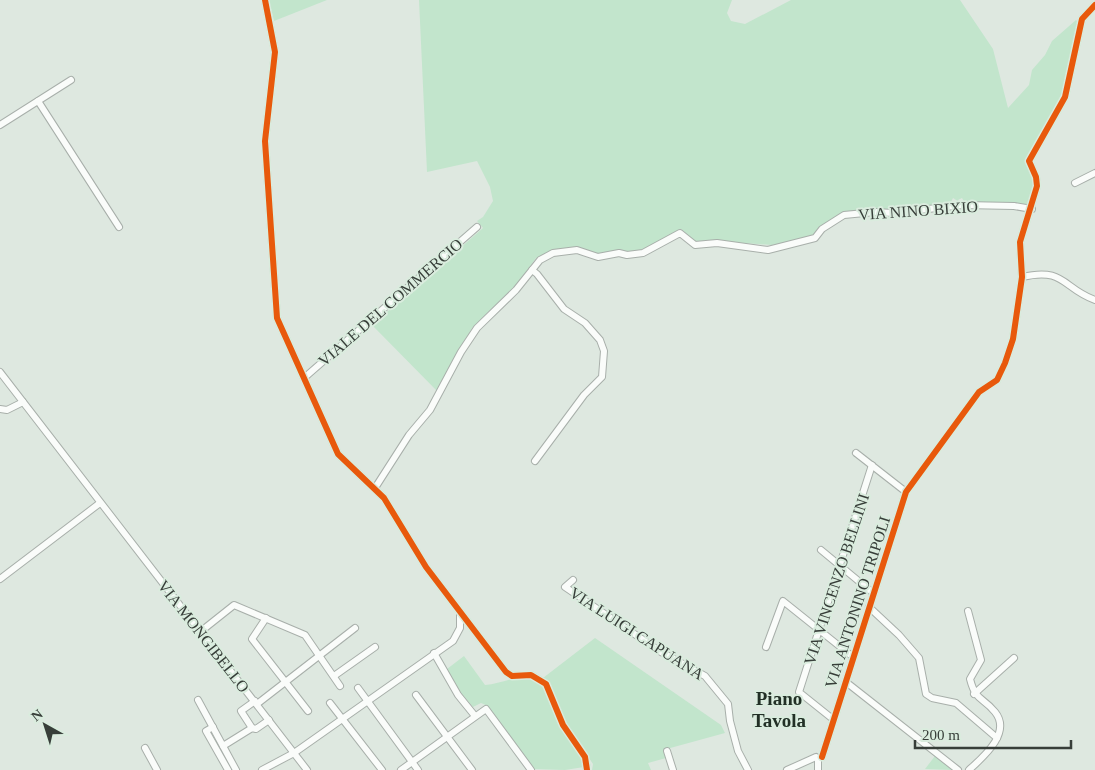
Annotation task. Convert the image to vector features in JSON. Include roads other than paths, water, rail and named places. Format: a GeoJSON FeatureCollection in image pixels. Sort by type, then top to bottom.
{"type":"FeatureCollection","features":[{"type":"Feature","properties":{"kind":"street"},"geometry":{"type":"LineString","coordinates":[[265,0],[275,52],[265,141],[277,318],[338,454],[375,488],[390,508],[416,552],[458,612],[506,672],[512,676],[531,674],[546,684],[563,725],[585,757],[587,770]]}},
{"type":"Feature","properties":{"kind":"street","name":"VIA ANTONINO TRIPOLI"},"geometry":{"type":"LineString","coordinates":[[819,757],[829,737],[906,492],[979,392],[997,380],[1005,363],[1013,339],[1022,277],[1020,242],[1032,209],[1037,186],[1036,177],[1029,161],[1065,97],[1082,18],[1095,4]]}},
{"type":"Feature","properties":{"kind":"street"},"geometry":{"type":"LineString","coordinates":[[0,125],[71,80]]}},
{"type":"Feature","properties":{"kind":"street"},"geometry":{"type":"LineString","coordinates":[[38,101],[119,227]]}},
{"type":"Feature","properties":{"kind":"street"},"geometry":{"type":"LineString","coordinates":[[1075,183],[1095,173]]}},
{"type":"Feature","properties":{"kind":"street","name":"VIA NINO BIXIO"},"geometry":{"type":"LineString","coordinates":[[375,488],[409,435],[430,410],[461,352],[477,328],[511,296],[540,260],[553,253],[578,250],[598,257],[619,253],[627,255],[643,252],[680,233],[695,245],[717,243],[768,250],[815,238],[822,230],[844,215],[875,212],[893,213],[963,205],[1014,206],[1032,209]]}},
{"type":"Feature","properties":{"kind":"street","name":"VIALE DEL COMMERCIO"},"geometry":{"type":"LineString","coordinates":[[304,378],[477,227]]}},
{"type":"Feature","properties":{"kind":"street"},"geometry":{"type":"LineString","coordinates":[[532,270],[564,309],[585,323],[600,340],[604,350],[602,377],[584,395],[536,461]]}},
{"type":"Feature","properties":{"kind":"street"},"geometry":{"type":"LineString","coordinates":[[1022,277],[1046,275],[1059,277],[1095,300]]}},
{"type":"Feature","properties":{"kind":"street","name":"VIA MONGIBELLO"},"geometry":{"type":"LineString","coordinates":[[0,372],[307,770]]}},
{"type":"Feature","properties":{"kind":"street"},"geometry":{"type":"LineString","coordinates":[[0,409],[7,410],[23,402]]}},
{"type":"Feature","properties":{"kind":"street"},"geometry":{"type":"LineString","coordinates":[[856,453],[906,492]]}},
{"type":"Feature","properties":{"kind":"street","name":"VIA VINCENZO BELLINI"},"geometry":{"type":"LineString","coordinates":[[834,720],[799,692],[872,465]]}},
{"type":"Feature","properties":{"kind":"street"},"geometry":{"type":"LineString","coordinates":[[0,579],[100,503]]}},
{"type":"Feature","properties":{"kind":"street"},"geometry":{"type":"LineString","coordinates":[[821,550],[873,593]]}},
{"type":"Feature","properties":{"kind":"street","name":"VIA LUIGI CAPUANA"},"geometry":{"type":"LineString","coordinates":[[573,580],[565,587],[661,652],[705,676],[728,704],[736,744],[748,770]]}},
{"type":"Feature","properties":{"kind":"street"},"geometry":{"type":"LineString","coordinates":[[766,647],[783,602],[853,657]]}},
{"type":"Feature","properties":{"kind":"street"},"geometry":{"type":"LineString","coordinates":[[200,632],[234,605],[305,635],[340,686]]}},
{"type":"Feature","properties":{"kind":"street"},"geometry":{"type":"LineString","coordinates":[[869,607],[900,635],[919,658],[926,694],[932,698],[956,703],[997,738]]}},
{"type":"Feature","properties":{"kind":"street"},"geometry":{"type":"LineString","coordinates":[[968,611],[981,660],[970,679],[974,694],[998,717],[1000,731],[983,757],[968,770]]}},
{"type":"Feature","properties":{"kind":"street"},"geometry":{"type":"LineString","coordinates":[[456,636],[461,623],[458,612]]}},
{"type":"Feature","properties":{"kind":"street"},"geometry":{"type":"LineString","coordinates":[[266,618],[252,639],[308,711]]}},
{"type":"Feature","properties":{"kind":"street"},"geometry":{"type":"LineString","coordinates":[[252,728],[241,711],[286,682],[356,628]]}},
{"type":"Feature","properties":{"kind":"street"},"geometry":{"type":"LineString","coordinates":[[262,770],[294,753],[456,636],[472,628]]}},
{"type":"Feature","properties":{"kind":"street"},"geometry":{"type":"LineString","coordinates":[[334,676],[375,647]]}},
{"type":"Feature","properties":{"kind":"street"},"geometry":{"type":"LineString","coordinates":[[434,653],[458,695],[476,716]]}},
{"type":"Feature","properties":{"kind":"street"},"geometry":{"type":"LineString","coordinates":[[974,694],[1014,658]]}},
{"type":"Feature","properties":{"kind":"street"},"geometry":{"type":"LineString","coordinates":[[846,682],[958,770]]}},
{"type":"Feature","properties":{"kind":"street"},"geometry":{"type":"LineString","coordinates":[[358,688],[418,770]]}},
{"type":"Feature","properties":{"kind":"street"},"geometry":{"type":"LineString","coordinates":[[416,695],[472,770]]}},
{"type":"Feature","properties":{"kind":"street"},"geometry":{"type":"LineString","coordinates":[[198,700],[236,770]]}},
{"type":"Feature","properties":{"kind":"street"},"geometry":{"type":"LineString","coordinates":[[330,703],[382,770]]}},
{"type":"Feature","properties":{"kind":"street"},"geometry":{"type":"LineString","coordinates":[[402,770],[486,708],[531,770]]}},
{"type":"Feature","properties":{"kind":"street"},"geometry":{"type":"LineString","coordinates":[[223,746],[269,720]]}},
{"type":"Feature","properties":{"kind":"street"},"geometry":{"type":"LineString","coordinates":[[212,727],[206,731],[228,770]]}},
{"type":"Feature","properties":{"kind":"street"},"geometry":{"type":"LineString","coordinates":[[145,748],[157,770]]}},
{"type":"Feature","properties":{"kind":"street"},"geometry":{"type":"LineString","coordinates":[[667,751],[673,770]]}},
{"type":"Feature","properties":{"kind":"street"},"geometry":{"type":"LineString","coordinates":[[787,770],[819,757],[818,769]]}},
{"type":"Feature","properties":{"kind":"district","name":"Piano Tavola"},"geometry":{"type":"Point","coordinates":[779,709]}}]}
